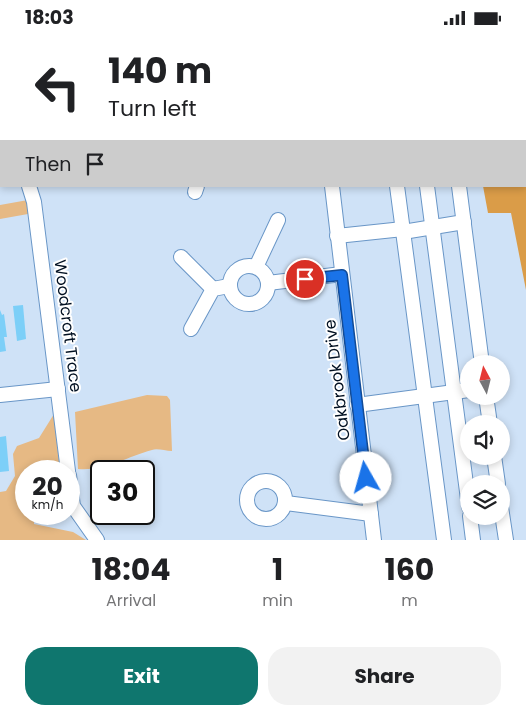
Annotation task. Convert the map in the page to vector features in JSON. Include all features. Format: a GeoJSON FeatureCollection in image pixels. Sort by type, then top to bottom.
{"type":"FeatureCollection","features":[{"type":"Feature","properties":{"kind":"street","name":"Woodcroft Trace"},"geometry":{"type":"LineString","coordinates":[[29,187],[35,208],[67,460]]}},
{"type":"Feature","properties":{"kind":"street","name":"Oakbrook Drive"},"geometry":{"type":"LineString","coordinates":[[332,187],[374,540]]}},
{"type":"Feature","properties":{"kind":"street"},"geometry":{"type":"LineString","coordinates":[[397,187],[444,540]]}},
{"type":"Feature","properties":{"kind":"street"},"geometry":{"type":"LineString","coordinates":[[427,187],[465,475]]}},
{"type":"Feature","properties":{"kind":"street"},"geometry":{"type":"LineString","coordinates":[[459,187],[481,355]]}},
{"type":"Feature","properties":{"kind":"street"},"geometry":{"type":"LineString","coordinates":[[256,267],[278,221]]}},
{"type":"Feature","properties":{"kind":"street"},"geometry":{"type":"LineString","coordinates":[[337,236],[403,231],[464,221]]}},
{"type":"Feature","properties":{"kind":"street"},"geometry":{"type":"LineString","coordinates":[[181,257],[213,289]]}},
{"type":"Feature","properties":{"kind":"street"},"geometry":{"type":"LineString","coordinates":[[249,265],[256,267],[264,273],[268,283],[268,289],[261,299],[250,304],[238,301],[229,286],[237,269],[249,265]]}},
{"type":"Feature","properties":{"kind":"street"},"geometry":{"type":"LineString","coordinates":[[268,283],[342,275]]}},
{"type":"Feature","properties":{"kind":"street"},"geometry":{"type":"LineString","coordinates":[[213,289],[229,286]]}},
{"type":"Feature","properties":{"kind":"street"},"geometry":{"type":"LineString","coordinates":[[191,329],[213,289]]}},
{"type":"Feature","properties":{"kind":"street"},"geometry":{"type":"LineString","coordinates":[[0,395],[58,389]]}},
{"type":"Feature","properties":{"kind":"street"},"geometry":{"type":"LineString","coordinates":[[357,405],[460,392]]}},
{"type":"Feature","properties":{"kind":"street"},"geometry":{"type":"LineString","coordinates":[[286,503],[370,514]]}},
{"type":"Feature","properties":{"kind":"street"},"geometry":{"type":"LineString","coordinates":[[80,515],[93,531],[97,540]]}},
{"type":"Feature","properties":{"kind":"street"},"geometry":{"type":"LineString","coordinates":[[471,525],[473,540]]}},
{"type":"Feature","properties":{"kind":"street"},"geometry":{"type":"LineString","coordinates":[[504,525],[506,540]]}},
{"type":"Feature","properties":{"kind":"shaded area"},"geometry":{"type":"Polygon","coordinates":[[[483,187],[526,187],[526,290],[511,213],[488,213],[483,187]]]}},
{"type":"Feature","properties":{"kind":"shaded area"},"geometry":{"type":"Polygon","coordinates":[[[28,200],[28,214],[0,219],[0,205],[28,200]]]}},
{"type":"Feature","properties":{"kind":"shaded area"},"geometry":{"type":"Polygon","coordinates":[[[147,395],[167,396],[170,400],[172,451],[154,449],[124,460],[90,460],[90,469],[80,469],[80,460],[78,460],[75,412],[147,395]]]}},
{"type":"Feature","properties":{"kind":"shaded area"},"geometry":{"type":"Polygon","coordinates":[[[54,414],[59,460],[15,460],[15,476],[13,454],[17,446],[39,438],[54,414]]]}},
{"type":"Feature","properties":{"kind":"shaded area"},"geometry":{"type":"Polygon","coordinates":[[[15,476],[15,525],[39,525],[73,532],[86,540],[0,540],[0,492],[6,491],[15,476]]]}},
{"type":"Feature","properties":{"kind":"building"},"geometry":{"type":"Polygon","coordinates":[[[23,305],[26,339],[17,341],[13,306],[23,305]]]}},
{"type":"Feature","properties":{"kind":"building"},"geometry":{"type":"Polygon","coordinates":[[[0,310],[2,315],[4,314],[7,337],[4,337],[6,351],[0,352],[0,310]]]}},
{"type":"Feature","properties":{"kind":"building"},"geometry":{"type":"Polygon","coordinates":[[[6,436],[9,471],[0,472],[0,437],[6,436]]]}},
{"type":"Feature","properties":{"kind":"route"},"geometry":{"type":"LineString","coordinates":[[305,279],[342,275],[366,478]]}}]}
